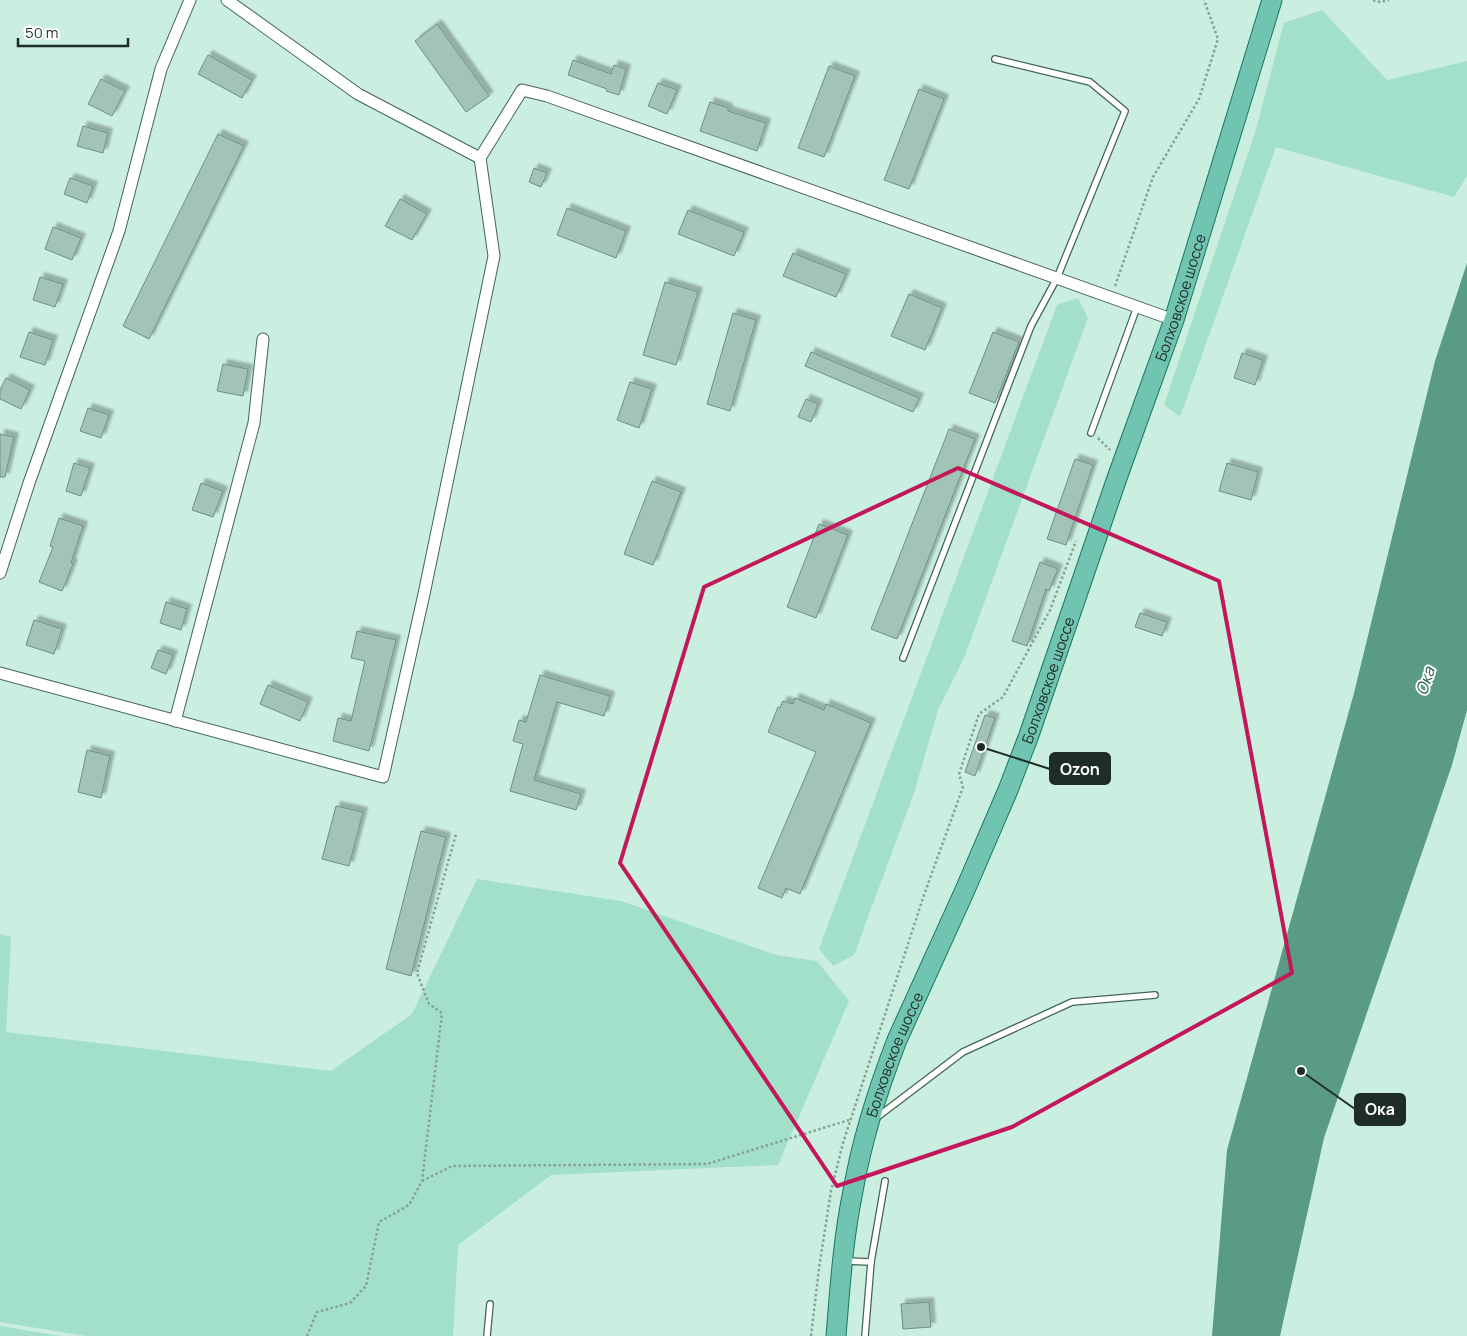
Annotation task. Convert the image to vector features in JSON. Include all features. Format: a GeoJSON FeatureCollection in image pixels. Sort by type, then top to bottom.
{"type":"FeatureCollection","features":[{"type":"Feature","properties":{"kind":"main road","name":"Болховское шоссе"},"geometry":{"type":"LineString","coordinates":[[836,1336],[852,1191],[881,1082],[897,1040],[1008,790],[1045,690],[1117,478],[1174,320],[1272,0]]}},
{"type":"Feature","properties":{"kind":"street"},"geometry":{"type":"LineString","coordinates":[[0,573],[28,483],[119,231],[161,69],[190,0]]}},
{"type":"Feature","properties":{"kind":"street"},"geometry":{"type":"LineString","coordinates":[[227,0],[358,94],[480,158]]}},
{"type":"Feature","properties":{"kind":"street"},"geometry":{"type":"LineString","coordinates":[[0,673],[383,777],[424,594],[494,256],[480,158],[522,90],[556,100],[1174,320]]}},
{"type":"Feature","properties":{"kind":"street"},"geometry":{"type":"LineString","coordinates":[[175,721],[254,423],[263,339]]}},
{"type":"Feature","properties":{"kind":"lane"},"geometry":{"type":"LineString","coordinates":[[903,658],[1031,326],[1057,278],[1125,111],[1090,82],[995,59]]}},
{"type":"Feature","properties":{"kind":"lane"},"geometry":{"type":"LineString","coordinates":[[1091,432],[1137,307]]}},
{"type":"Feature","properties":{"kind":"lane"},"geometry":{"type":"LineString","coordinates":[[869,1123],[964,1052],[1072,1002],[1155,995]]}},
{"type":"Feature","properties":{"kind":"lane"},"geometry":{"type":"LineString","coordinates":[[865,1336],[872,1262],[885,1181]]}},
{"type":"Feature","properties":{"kind":"lane"},"geometry":{"type":"LineString","coordinates":[[843,1261],[872,1262]]}},
{"type":"Feature","properties":{"kind":"lane"},"geometry":{"type":"LineString","coordinates":[[487,1336],[490,1304]]}},
{"type":"Feature","properties":{"kind":"path"},"geometry":{"type":"LineString","coordinates":[[1111,297],[1153,178],[1199,100],[1202,91],[1218,39],[1204,0]]}},
{"type":"Feature","properties":{"kind":"path"},"geometry":{"type":"LineString","coordinates":[[1373,0],[1380,2],[1389,0]]}},
{"type":"Feature","properties":{"kind":"path"},"geometry":{"type":"LineString","coordinates":[[1091,432],[1111,450]]}},
{"type":"Feature","properties":{"kind":"path"},"geometry":{"type":"LineString","coordinates":[[811,1336],[831,1191],[850,1120],[924,895],[963,787],[959,774],[979,714],[1003,697],[1050,610],[1077,539]]}},
{"type":"Feature","properties":{"kind":"path"},"geometry":{"type":"LineString","coordinates":[[307,1336],[317,1312],[350,1303],[366,1286],[379,1222],[409,1205],[422,1181],[442,1013],[429,1004],[417,973],[456,834]]}},
{"type":"Feature","properties":{"kind":"path"},"geometry":{"type":"LineString","coordinates":[[422,1181],[452,1166],[707,1164],[850,1120]]}},
{"type":"Feature","properties":{"kind":"highlighted area"},"geometry":{"type":"Polygon","coordinates":[[[958,468],[1219,581],[1292,973],[1012,1127],[837,1186],[620,863],[704,587],[958,468]]]}},
{"type":"Feature","properties":{"kind":"shaded area"},"geometry":{"type":"Polygon","coordinates":[[[1322,10],[1387,80],[1467,61],[1467,176],[1454,197],[1276,147],[1180,417],[1164,405],[1255,133],[1284,23],[1322,10]]]}},
{"type":"Feature","properties":{"kind":"shaded area"},"geometry":{"type":"Polygon","coordinates":[[[1078,298],[1088,318],[964,658],[938,710],[914,793],[854,955],[833,966],[819,949],[1057,305],[1078,298]]]}},
{"type":"Feature","properties":{"kind":"shaded area"},"geometry":{"type":"Polygon","coordinates":[[[477,879],[621,901],[776,955],[817,961],[849,1001],[778,1165],[551,1175],[458,1245],[453,1336],[86,1336],[0,1322],[0,934],[11,937],[6,1032],[331,1071],[412,1014],[477,879]]]}},
{"type":"Feature","properties":{"kind":"shaded area"},"geometry":{"type":"Polygon","coordinates":[[[0,1326],[61,1336],[0,1336],[0,1326]]]}},
{"type":"Feature","properties":{"kind":"water"},"geometry":{"type":"Polygon","coordinates":[[[1467,263],[1467,710],[1452,765],[1324,1138],[1280,1336],[1212,1336],[1227,1150],[1354,693],[1435,361],[1467,263]]]}},
{"type":"Feature","properties":{"kind":"building"},"geometry":{"type":"Polygon","coordinates":[[[437,24],[489,96],[466,112],[415,41],[437,24]]]}},
{"type":"Feature","properties":{"kind":"building"},"geometry":{"type":"Polygon","coordinates":[[[208,55],[252,80],[242,98],[198,74],[208,55]]]}},
{"type":"Feature","properties":{"kind":"building"},"geometry":{"type":"Polygon","coordinates":[[[573,60],[611,74],[614,65],[626,69],[619,95],[568,75],[573,60]]]}},
{"type":"Feature","properties":{"kind":"building"},"geometry":{"type":"Polygon","coordinates":[[[829,66],[855,76],[824,157],[798,148],[829,66]]]}},
{"type":"Feature","properties":{"kind":"building"},"geometry":{"type":"Polygon","coordinates":[[[101,79],[125,91],[112,116],[88,104],[101,79]]]}},
{"type":"Feature","properties":{"kind":"building"},"geometry":{"type":"Polygon","coordinates":[[[658,83],[677,90],[667,114],[648,106],[658,83]]]}},
{"type":"Feature","properties":{"kind":"building"},"geometry":{"type":"Polygon","coordinates":[[[919,89],[944,99],[909,189],[884,180],[919,89]]]}},
{"type":"Feature","properties":{"kind":"building"},"geometry":{"type":"Polygon","coordinates":[[[710,102],[728,108],[728,111],[766,123],[757,151],[700,131],[710,102]]]}},
{"type":"Feature","properties":{"kind":"building"},"geometry":{"type":"Polygon","coordinates":[[[83,126],[108,133],[103,153],[77,146],[83,126]]]}},
{"type":"Feature","properties":{"kind":"building"},"geometry":{"type":"Polygon","coordinates":[[[218,134],[244,146],[149,339],[123,326],[218,134]]]}},
{"type":"Feature","properties":{"kind":"building"},"geometry":{"type":"Polygon","coordinates":[[[534,168],[547,173],[541,187],[529,182],[534,168]]]}},
{"type":"Feature","properties":{"kind":"building"},"geometry":{"type":"Polygon","coordinates":[[[70,178],[93,186],[87,203],[64,194],[70,178]]]}},
{"type":"Feature","properties":{"kind":"building"},"geometry":{"type":"Polygon","coordinates":[[[400,199],[427,214],[412,240],[385,226],[400,199]]]}},
{"type":"Feature","properties":{"kind":"building"},"geometry":{"type":"Polygon","coordinates":[[[567,208],[626,231],[616,258],[557,235],[567,208]]]}},
{"type":"Feature","properties":{"kind":"building"},"geometry":{"type":"Polygon","coordinates":[[[688,210],[744,232],[734,256],[678,234],[688,210]]]}},
{"type":"Feature","properties":{"kind":"building"},"geometry":{"type":"Polygon","coordinates":[[[53,227],[81,238],[72,260],[45,249],[53,227]]]}},
{"type":"Feature","properties":{"kind":"building"},"geometry":{"type":"Polygon","coordinates":[[[793,253],[846,274],[836,297],[783,276],[793,253]]]}},
{"type":"Feature","properties":{"kind":"building"},"geometry":{"type":"Polygon","coordinates":[[[40,277],[63,284],[55,307],[33,300],[40,277]]]}},
{"type":"Feature","properties":{"kind":"building"},"geometry":{"type":"Polygon","coordinates":[[[665,282],[698,292],[676,365],[643,355],[665,282]]]}},
{"type":"Feature","properties":{"kind":"building"},"geometry":{"type":"Polygon","coordinates":[[[909,294],[942,308],[925,350],[891,336],[909,294]]]}},
{"type":"Feature","properties":{"kind":"building"},"geometry":{"type":"Polygon","coordinates":[[[733,313],[756,320],[730,411],[707,404],[733,313]]]}},
{"type":"Feature","properties":{"kind":"building"},"geometry":{"type":"Polygon","coordinates":[[[29,332],[53,340],[45,365],[20,357],[29,332]]]}},
{"type":"Feature","properties":{"kind":"building"},"geometry":{"type":"Polygon","coordinates":[[[993,332],[1019,342],[995,403],[969,393],[993,332]]]}},
{"type":"Feature","properties":{"kind":"building"},"geometry":{"type":"Polygon","coordinates":[[[811,352],[919,398],[913,412],[805,366],[811,352]]]}},
{"type":"Feature","properties":{"kind":"building"},"geometry":{"type":"Polygon","coordinates":[[[1242,353],[1263,360],[1255,385],[1234,378],[1242,353]]]}},
{"type":"Feature","properties":{"kind":"building"},"geometry":{"type":"Polygon","coordinates":[[[223,364],[248,369],[243,396],[217,391],[223,364]]]}},
{"type":"Feature","properties":{"kind":"building"},"geometry":{"type":"Polygon","coordinates":[[[6,378],[30,390],[21,409],[0,399],[0,390],[6,378]]]}},
{"type":"Feature","properties":{"kind":"building"},"geometry":{"type":"Polygon","coordinates":[[[630,382],[652,389],[639,428],[617,420],[630,382]]]}},
{"type":"Feature","properties":{"kind":"building"},"geometry":{"type":"Polygon","coordinates":[[[806,399],[818,404],[811,422],[798,417],[806,399]]]}},
{"type":"Feature","properties":{"kind":"building"},"geometry":{"type":"Polygon","coordinates":[[[88,408],[109,415],[101,438],[80,431],[88,408]]]}},
{"type":"Feature","properties":{"kind":"building"},"geometry":{"type":"Polygon","coordinates":[[[949,429],[975,439],[897,639],[871,629],[949,429]]]}},
{"type":"Feature","properties":{"kind":"building"},"geometry":{"type":"Polygon","coordinates":[[[0,434],[14,437],[5,477],[0,477],[0,434]]]}},
{"type":"Feature","properties":{"kind":"building"},"geometry":{"type":"Polygon","coordinates":[[[1075,459],[1093,465],[1066,545],[1047,539],[1075,459]]]}},
{"type":"Feature","properties":{"kind":"building"},"geometry":{"type":"Polygon","coordinates":[[[74,463],[90,468],[81,496],[66,491],[74,463]]]}},
{"type":"Feature","properties":{"kind":"building"},"geometry":{"type":"Polygon","coordinates":[[[1227,463],[1258,472],[1251,500],[1219,491],[1227,463]]]}},
{"type":"Feature","properties":{"kind":"building"},"geometry":{"type":"Polygon","coordinates":[[[652,481],[681,492],[653,565],[624,554],[652,481]]]}},
{"type":"Feature","properties":{"kind":"building"},"geometry":{"type":"Polygon","coordinates":[[[201,483],[223,491],[213,517],[192,510],[201,483]]]}},
{"type":"Feature","properties":{"kind":"building"},"geometry":{"type":"Polygon","coordinates":[[[59,518],[83,526],[71,563],[73,564],[62,591],[39,582],[53,547],[50,546],[59,518]]]}},
{"type":"Feature","properties":{"kind":"building"},"geometry":{"type":"Polygon","coordinates":[[[819,524],[848,535],[816,618],[787,607],[819,524]]]}},
{"type":"Feature","properties":{"kind":"building"},"geometry":{"type":"Polygon","coordinates":[[[1040,562],[1058,569],[1049,591],[1046,589],[1027,646],[1012,641],[1040,562]]]}},
{"type":"Feature","properties":{"kind":"building"},"geometry":{"type":"Polygon","coordinates":[[[166,602],[187,609],[181,630],[160,623],[166,602]]]}},
{"type":"Feature","properties":{"kind":"building"},"geometry":{"type":"Polygon","coordinates":[[[1140,613],[1167,622],[1162,636],[1135,627],[1140,613]]]}},
{"type":"Feature","properties":{"kind":"building"},"geometry":{"type":"Polygon","coordinates":[[[34,620],[62,629],[54,654],[26,645],[34,620]]]}},
{"type":"Feature","properties":{"kind":"building"},"geometry":{"type":"Polygon","coordinates":[[[357,631],[396,640],[369,751],[333,741],[338,718],[351,721],[365,661],[351,658],[357,631]]]}},
{"type":"Feature","properties":{"kind":"building"},"geometry":{"type":"Polygon","coordinates":[[[158,650],[173,655],[166,674],[151,668],[158,650]]]}},
{"type":"Feature","properties":{"kind":"building"},"geometry":{"type":"Polygon","coordinates":[[[540,675],[610,696],[604,716],[557,702],[534,780],[581,794],[576,810],[510,791],[523,744],[513,741],[519,720],[526,722],[540,675]]]}},
{"type":"Feature","properties":{"kind":"building"},"geometry":{"type":"Polygon","coordinates":[[[268,685],[308,702],[300,721],[260,704],[268,685]]]}},
{"type":"Feature","properties":{"kind":"building"},"geometry":{"type":"Polygon","coordinates":[[[795,698],[824,710],[826,704],[871,723],[800,894],[786,888],[782,898],[758,888],[816,752],[768,732],[778,707],[780,708],[783,701],[793,704],[795,698]]]}},
{"type":"Feature","properties":{"kind":"building"},"geometry":{"type":"Polygon","coordinates":[[[985,715],[995,718],[975,776],[965,772],[985,715]]]}},
{"type":"Feature","properties":{"kind":"building"},"geometry":{"type":"Polygon","coordinates":[[[87,750],[110,756],[101,798],[78,792],[87,750]]]}},
{"type":"Feature","properties":{"kind":"building"},"geometry":{"type":"Polygon","coordinates":[[[336,806],[363,812],[349,866],[322,859],[336,806]]]}},
{"type":"Feature","properties":{"kind":"building"},"geometry":{"type":"Polygon","coordinates":[[[421,831],[446,837],[411,976],[386,969],[421,831]]]}},
{"type":"Feature","properties":{"kind":"building"},"geometry":{"type":"Polygon","coordinates":[[[929,1302],[931,1327],[903,1329],[901,1304],[929,1302]]]}},
{"type":"Feature","properties":{"kind":"place","name":"Ozon"},"geometry":{"type":"Point","coordinates":[981,747]}},
{"type":"Feature","properties":{"kind":"place","name":"Ока"},"geometry":{"type":"Point","coordinates":[1301,1071]}}]}
